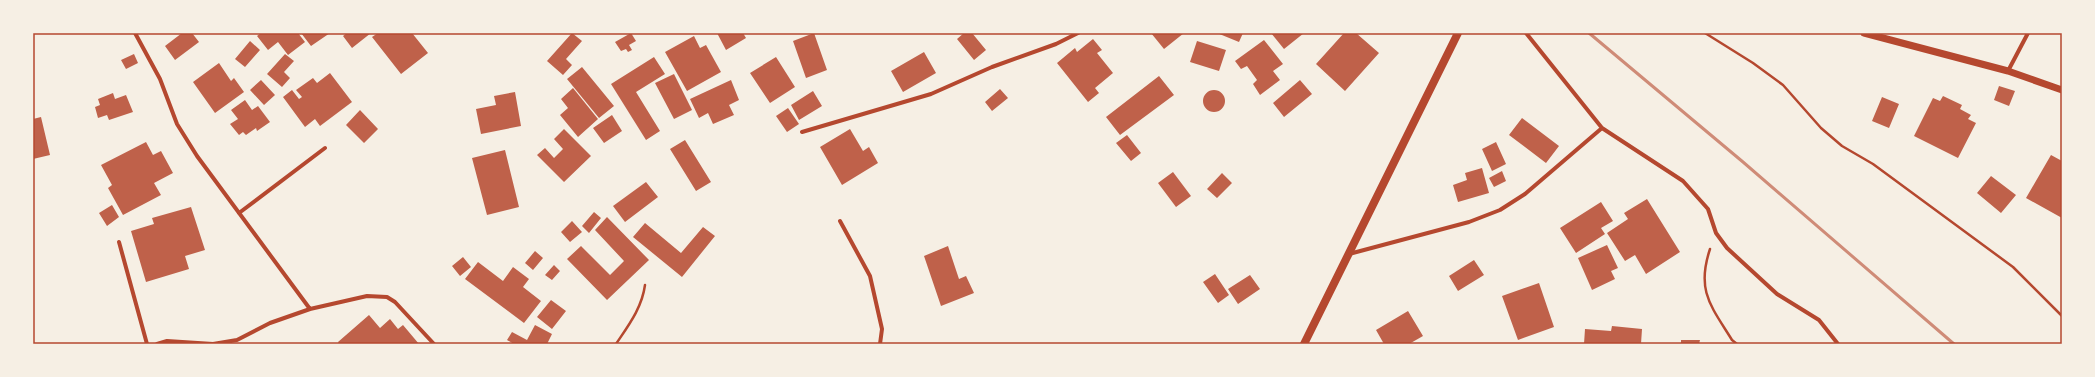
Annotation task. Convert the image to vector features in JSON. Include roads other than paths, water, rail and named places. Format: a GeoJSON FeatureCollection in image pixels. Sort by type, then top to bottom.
{"type":"FeatureCollection","features":[{"type":"Feature","properties":{"kind":"main road"},"geometry":{"type":"LineString","coordinates":[[1304,344],[1347,254],[1458,33]]}},
{"type":"Feature","properties":{"kind":"street"},"geometry":{"type":"LineString","coordinates":[[135,33],[160,79],[177,124],[216,184],[239,212],[310,309]]}},
{"type":"Feature","properties":{"kind":"street"},"geometry":{"type":"LineString","coordinates":[[802,132],[931,94],[992,68],[1056,44],[1078,33]]}},
{"type":"Feature","properties":{"kind":"street"},"geometry":{"type":"LineString","coordinates":[[1526,33],[1602,128],[1683,181],[1708,209],[1716,233],[1727,248],[1778,294],[1820,320],[1838,344]]}},
{"type":"Feature","properties":{"kind":"street"},"geometry":{"type":"LineString","coordinates":[[1864,33],[2008,71],[2062,90]]}},
{"type":"Feature","properties":{"kind":"street"},"geometry":{"type":"LineString","coordinates":[[2008,71],[2028,33]]}},
{"type":"Feature","properties":{"kind":"street"},"geometry":{"type":"LineString","coordinates":[[1347,254],[1470,222],[1500,210],[1525,194],[1602,128]]}},
{"type":"Feature","properties":{"kind":"street"},"geometry":{"type":"LineString","coordinates":[[239,212],[325,148]]}},
{"type":"Feature","properties":{"kind":"street"},"geometry":{"type":"LineString","coordinates":[[840,222],[870,276],[882,329],[880,344]]}},
{"type":"Feature","properties":{"kind":"street"},"geometry":{"type":"LineString","coordinates":[[119,242],[147,344]]}},
{"type":"Feature","properties":{"kind":"street"},"geometry":{"type":"LineString","coordinates":[[157,344],[167,341],[214,344],[237,340],[270,324],[310,309],[367,296],[388,297],[395,302],[434,344]]}},
{"type":"Feature","properties":{"kind":"railway"},"geometry":{"type":"LineString","coordinates":[[1589,33],[1743,162],[1954,344]]}}]}
